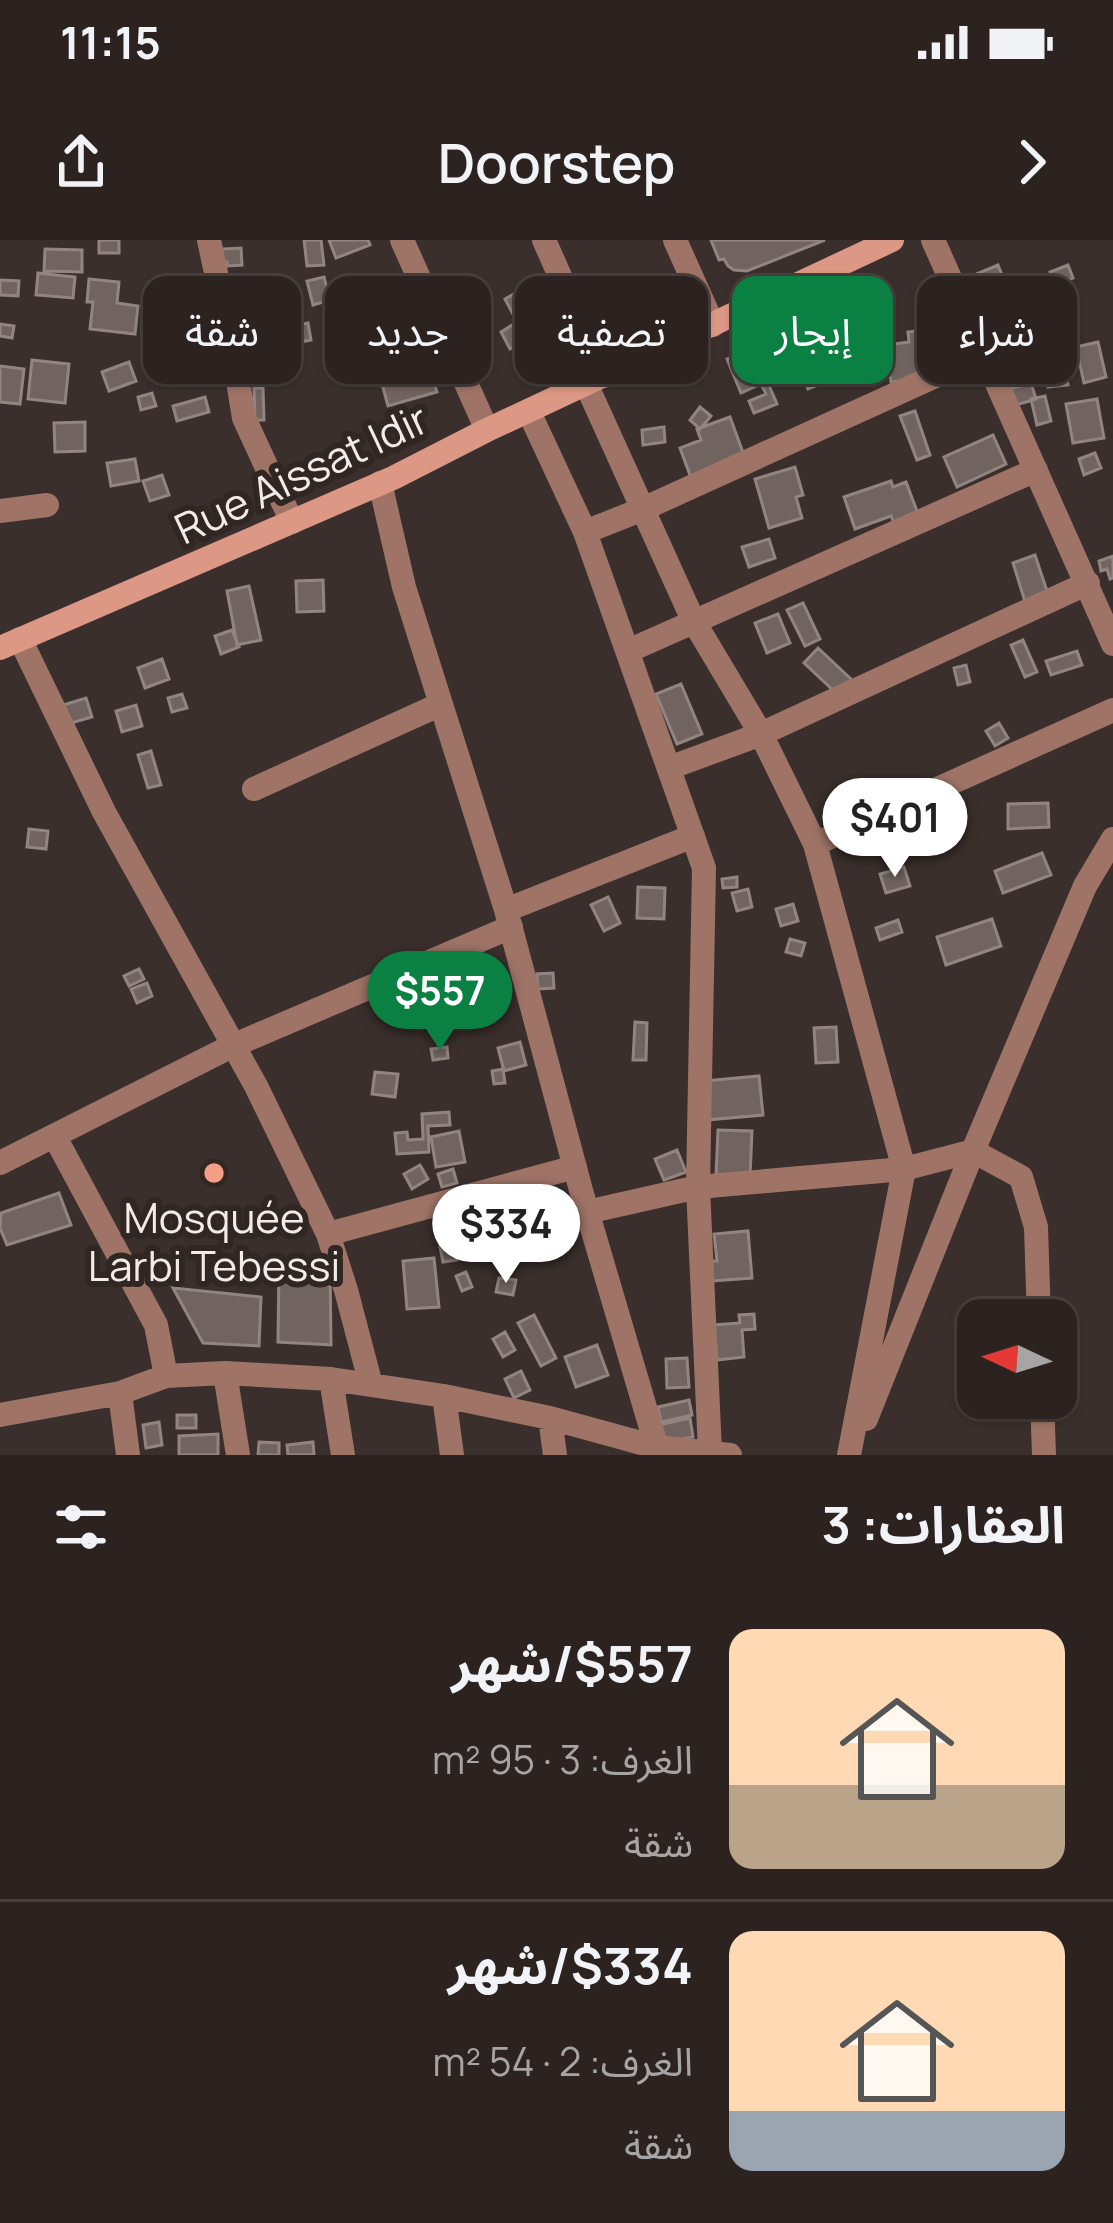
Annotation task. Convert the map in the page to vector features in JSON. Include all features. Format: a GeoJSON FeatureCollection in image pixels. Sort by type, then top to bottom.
{"type":"FeatureCollection","features":[{"type":"Feature","properties":{"kind":"street"},"geometry":{"type":"LineString","coordinates":[[208,240],[244,418],[292,522]]}},
{"type":"Feature","properties":{"kind":"street"},"geometry":{"type":"LineString","coordinates":[[402,240],[487,430]]}},
{"type":"Feature","properties":{"kind":"street"},"geometry":{"type":"LineString","coordinates":[[544,240],[557,276]]}},
{"type":"Feature","properties":{"kind":"street"},"geometry":{"type":"LineString","coordinates":[[675,240],[712,325]]}},
{"type":"Feature","properties":{"kind":"street","name":"Rue Aissat Idir"},"geometry":{"type":"LineString","coordinates":[[708,327],[892,240]]}},
{"type":"Feature","properties":{"kind":"street"},"geometry":{"type":"LineString","coordinates":[[933,240],[950,276]]}},
{"type":"Feature","properties":{"kind":"street","name":"Rue Aissat Idir"},"geometry":{"type":"LineString","coordinates":[[10,644],[380,483],[589,384]]}},
{"type":"Feature","properties":{"kind":"street"},"geometry":{"type":"LineString","coordinates":[[596,384],[643,509],[693,620],[761,734],[815,844],[904,1169],[850,1455]]}},
{"type":"Feature","properties":{"kind":"street"},"geometry":{"type":"LineString","coordinates":[[585,532],[918,384]]}},
{"type":"Feature","properties":{"kind":"street"},"geometry":{"type":"LineString","coordinates":[[999,384],[1113,644]]}},
{"type":"Feature","properties":{"kind":"street"},"geometry":{"type":"LineString","coordinates":[[0,1415],[120,1393],[166,1376],[225,1373],[331,1379],[444,1396],[550,1418],[658,1451],[720,1454],[698,1187],[704,868],[585,532],[529,412]]}},
{"type":"Feature","properties":{"kind":"street"},"geometry":{"type":"LineString","coordinates":[[628,651],[1036,470]]}},
{"type":"Feature","properties":{"kind":"street"},"geometry":{"type":"LineString","coordinates":[[380,483],[404,587],[508,918],[574,1167],[658,1451]]}},
{"type":"Feature","properties":{"kind":"street"},"geometry":{"type":"LineString","coordinates":[[0,511],[46,506]]}},
{"type":"Feature","properties":{"kind":"street"},"geometry":{"type":"LineString","coordinates":[[669,768],[761,734],[1088,583]]}},
{"type":"Feature","properties":{"kind":"street"},"geometry":{"type":"LineString","coordinates":[[10,644],[256,1086],[328,1234],[370,1385]]}},
{"type":"Feature","properties":{"kind":"street"},"geometry":{"type":"LineString","coordinates":[[254,789],[441,704]]}},
{"type":"Feature","properties":{"kind":"street"},"geometry":{"type":"LineString","coordinates":[[815,844],[1113,710]]}},
{"type":"Feature","properties":{"kind":"street"},"geometry":{"type":"LineString","coordinates":[[0,1163],[232,1046],[693,836]]}},
{"type":"Feature","properties":{"kind":"street"},"geometry":{"type":"LineString","coordinates":[[850,1455],[1085,886],[1113,839]]}},
{"type":"Feature","properties":{"kind":"street"},"geometry":{"type":"LineString","coordinates":[[55,1137],[156,1324],[166,1376]]}},
{"type":"Feature","properties":{"kind":"street"},"geometry":{"type":"LineString","coordinates":[[587,1212],[698,1187],[904,1169],[973,1151],[1021,1178],[1036,1227],[1038,1299]]}},
{"type":"Feature","properties":{"kind":"street"},"geometry":{"type":"LineString","coordinates":[[328,1234],[574,1167]]}},
{"type":"Feature","properties":{"kind":"street"},"geometry":{"type":"LineString","coordinates":[[225,1373],[238,1455]]}},
{"type":"Feature","properties":{"kind":"street"},"geometry":{"type":"LineString","coordinates":[[331,1379],[343,1455]]}},
{"type":"Feature","properties":{"kind":"street"},"geometry":{"type":"LineString","coordinates":[[120,1393],[128,1455]]}},
{"type":"Feature","properties":{"kind":"street"},"geometry":{"type":"LineString","coordinates":[[444,1396],[452,1455]]}},
{"type":"Feature","properties":{"kind":"street"},"geometry":{"type":"LineString","coordinates":[[550,1418],[555,1455]]}},
{"type":"Feature","properties":{"kind":"street"},"geometry":{"type":"LineString","coordinates":[[1043,1419],[1044,1455]]}},
{"type":"Feature","properties":{"kind":"building"},"geometry":{"type":"Polygon","coordinates":[[[99,240],[119,240],[119,253],[99,253],[99,240]]]}},
{"type":"Feature","properties":{"kind":"building"},"geometry":{"type":"Polygon","coordinates":[[[304,240],[321,240],[324,265],[307,266],[304,240]]]}},
{"type":"Feature","properties":{"kind":"building"},"geometry":{"type":"Polygon","coordinates":[[[329,240],[368,240],[370,245],[336,258],[329,240]]]}},
{"type":"Feature","properties":{"kind":"building"},"geometry":{"type":"Polygon","coordinates":[[[711,240],[825,240],[747,271],[734,270],[724,259],[719,260],[711,240]]]}},
{"type":"Feature","properties":{"kind":"building"},"geometry":{"type":"Polygon","coordinates":[[[241,248],[242,265],[205,263],[204,250],[241,248]]]}},
{"type":"Feature","properties":{"kind":"building"},"geometry":{"type":"Polygon","coordinates":[[[45,249],[82,250],[82,272],[44,271],[45,249]]]}},
{"type":"Feature","properties":{"kind":"building"},"geometry":{"type":"Polygon","coordinates":[[[998,265],[1002,276],[971,276],[998,265]]]}},
{"type":"Feature","properties":{"kind":"building"},"geometry":{"type":"Polygon","coordinates":[[[1068,265],[1072,276],[1051,276],[1050,272],[1068,265]]]}},
{"type":"Feature","properties":{"kind":"building"},"geometry":{"type":"Polygon","coordinates":[[[38,273],[75,277],[73,298],[36,295],[38,273]]]}},
{"type":"Feature","properties":{"kind":"building"},"geometry":{"type":"Polygon","coordinates":[[[324,277],[325,301],[313,305],[307,281],[324,277]]]}},
{"type":"Feature","properties":{"kind":"building"},"geometry":{"type":"Polygon","coordinates":[[[89,279],[119,282],[117,303],[138,306],[135,334],[90,329],[89,279]]]}},
{"type":"Feature","properties":{"kind":"building"},"geometry":{"type":"Polygon","coordinates":[[[0,280],[19,281],[18,296],[0,295],[0,280]]]}},
{"type":"Feature","properties":{"kind":"building"},"geometry":{"type":"Polygon","coordinates":[[[515,293],[515,318],[505,299],[515,293]]]}},
{"type":"Feature","properties":{"kind":"building"},"geometry":{"type":"Polygon","coordinates":[[[308,323],[311,340],[301,342],[301,324],[308,323]]]}},
{"type":"Feature","properties":{"kind":"building"},"geometry":{"type":"Polygon","coordinates":[[[515,323],[515,346],[510,349],[501,332],[515,323]]]}},
{"type":"Feature","properties":{"kind":"building"},"geometry":{"type":"Polygon","coordinates":[[[0,324],[14,326],[12,338],[0,336],[0,324]]]}},
{"type":"Feature","properties":{"kind":"building"},"geometry":{"type":"Polygon","coordinates":[[[917,331],[917,379],[893,382],[893,344],[909,342],[908,332],[917,331]]]}},
{"type":"Feature","properties":{"kind":"building"},"geometry":{"type":"Polygon","coordinates":[[[1098,342],[1106,377],[1084,383],[1077,347],[1098,342]]]}},
{"type":"Feature","properties":{"kind":"building"},"geometry":{"type":"Polygon","coordinates":[[[32,360],[69,364],[65,403],[28,399],[32,360]]]}},
{"type":"Feature","properties":{"kind":"building"},"geometry":{"type":"Polygon","coordinates":[[[129,362],[136,381],[109,391],[102,372],[129,362]]]}},
{"type":"Feature","properties":{"kind":"building"},"geometry":{"type":"Polygon","coordinates":[[[0,366],[24,369],[20,404],[0,402],[0,366]]]}},
{"type":"Feature","properties":{"kind":"building"},"geometry":{"type":"Polygon","coordinates":[[[382,384],[435,384],[437,392],[388,406],[382,384]]]}},
{"type":"Feature","properties":{"kind":"building"},"geometry":{"type":"Polygon","coordinates":[[[737,384],[761,384],[741,393],[737,384]]]}},
{"type":"Feature","properties":{"kind":"building"},"geometry":{"type":"Polygon","coordinates":[[[761,384],[768,384],[777,404],[754,413],[749,401],[766,394],[761,384]]]}},
{"type":"Feature","properties":{"kind":"building"},"geometry":{"type":"Polygon","coordinates":[[[1031,384],[1036,399],[1006,408],[1001,391],[1031,384]]]}},
{"type":"Feature","properties":{"kind":"building"},"geometry":{"type":"Polygon","coordinates":[[[254,388],[263,388],[264,420],[255,420],[254,388]]]}},
{"type":"Feature","properties":{"kind":"building"},"geometry":{"type":"Polygon","coordinates":[[[152,393],[156,406],[141,410],[138,397],[152,393]]]}},
{"type":"Feature","properties":{"kind":"building"},"geometry":{"type":"Polygon","coordinates":[[[1045,396],[1051,421],[1037,425],[1031,399],[1045,396]]]}},
{"type":"Feature","properties":{"kind":"building"},"geometry":{"type":"Polygon","coordinates":[[[205,397],[209,412],[177,421],[173,406],[205,397]]]}},
{"type":"Feature","properties":{"kind":"building"},"geometry":{"type":"Polygon","coordinates":[[[1097,399],[1104,438],[1073,443],[1066,404],[1097,399]]]}},
{"type":"Feature","properties":{"kind":"building"},"geometry":{"type":"Polygon","coordinates":[[[700,407],[711,416],[700,429],[690,420],[700,407]]]}},
{"type":"Feature","properties":{"kind":"building"},"geometry":{"type":"Polygon","coordinates":[[[915,411],[930,455],[917,460],[900,416],[915,411]]]}},
{"type":"Feature","properties":{"kind":"building"},"geometry":{"type":"Polygon","coordinates":[[[730,417],[745,458],[694,486],[680,448],[701,440],[697,429],[730,417]]]}},
{"type":"Feature","properties":{"kind":"building"},"geometry":{"type":"Polygon","coordinates":[[[85,422],[85,451],[55,452],[54,423],[85,422]]]}},
{"type":"Feature","properties":{"kind":"building"},"geometry":{"type":"Polygon","coordinates":[[[664,427],[665,442],[643,445],[642,430],[664,427]]]}},
{"type":"Feature","properties":{"kind":"building"},"geometry":{"type":"Polygon","coordinates":[[[993,435],[1006,464],[957,487],[944,457],[993,435]]]}},
{"type":"Feature","properties":{"kind":"building"},"geometry":{"type":"Polygon","coordinates":[[[1095,453],[1101,468],[1084,475],[1079,459],[1095,453]]]}},
{"type":"Feature","properties":{"kind":"building"},"geometry":{"type":"Polygon","coordinates":[[[135,459],[139,481],[111,486],[107,463],[135,459]]]}},
{"type":"Feature","properties":{"kind":"building"},"geometry":{"type":"Polygon","coordinates":[[[795,467],[803,495],[796,497],[802,518],[769,528],[755,479],[795,467]]]}},
{"type":"Feature","properties":{"kind":"building"},"geometry":{"type":"Polygon","coordinates":[[[162,475],[169,495],[150,501],[143,481],[162,475]]]}},
{"type":"Feature","properties":{"kind":"building"},"geometry":{"type":"Polygon","coordinates":[[[891,481],[893,487],[906,482],[920,519],[896,528],[891,516],[855,529],[844,497],[891,481]]]}},
{"type":"Feature","properties":{"kind":"building"},"geometry":{"type":"Polygon","coordinates":[[[769,539],[775,558],[749,567],[742,547],[769,539]]]}},
{"type":"Feature","properties":{"kind":"building"},"geometry":{"type":"Polygon","coordinates":[[[1035,555],[1050,600],[1027,608],[1013,563],[1035,555]]]}},
{"type":"Feature","properties":{"kind":"building"},"geometry":{"type":"Polygon","coordinates":[[[1113,556],[1113,578],[1110,579],[1099,561],[1113,556]]]}},
{"type":"Feature","properties":{"kind":"building"},"geometry":{"type":"Polygon","coordinates":[[[323,580],[324,611],[297,612],[296,581],[323,580]]]}},
{"type":"Feature","properties":{"kind":"building"},"geometry":{"type":"Polygon","coordinates":[[[249,586],[261,640],[237,645],[227,591],[249,586]]]}},
{"type":"Feature","properties":{"kind":"building"},"geometry":{"type":"Polygon","coordinates":[[[803,603],[820,639],[805,646],[787,610],[803,603]]]}},
{"type":"Feature","properties":{"kind":"building"},"geometry":{"type":"Polygon","coordinates":[[[778,614],[790,643],[767,653],[755,623],[778,614]]]}},
{"type":"Feature","properties":{"kind":"building"},"geometry":{"type":"Polygon","coordinates":[[[232,630],[239,647],[221,654],[215,636],[232,630]]]}},
{"type":"Feature","properties":{"kind":"building"},"geometry":{"type":"Polygon","coordinates":[[[1023,640],[1037,672],[1025,677],[1011,645],[1023,640]]]}},
{"type":"Feature","properties":{"kind":"building"},"geometry":{"type":"Polygon","coordinates":[[[818,648],[851,679],[837,694],[804,663],[818,648]]]}},
{"type":"Feature","properties":{"kind":"building"},"geometry":{"type":"Polygon","coordinates":[[[1077,651],[1082,665],[1051,675],[1046,661],[1077,651]]]}},
{"type":"Feature","properties":{"kind":"building"},"geometry":{"type":"Polygon","coordinates":[[[162,659],[169,679],[145,688],[138,668],[162,659]]]}},
{"type":"Feature","properties":{"kind":"building"},"geometry":{"type":"Polygon","coordinates":[[[966,665],[970,682],[958,685],[954,668],[966,665]]]}},
{"type":"Feature","properties":{"kind":"building"},"geometry":{"type":"Polygon","coordinates":[[[681,684],[702,734],[677,744],[656,694],[681,684]]]}},
{"type":"Feature","properties":{"kind":"building"},"geometry":{"type":"Polygon","coordinates":[[[182,694],[187,708],[172,712],[168,698],[182,694]]]}},
{"type":"Feature","properties":{"kind":"building"},"geometry":{"type":"Polygon","coordinates":[[[86,698],[92,717],[68,724],[63,705],[86,698]]]}},
{"type":"Feature","properties":{"kind":"building"},"geometry":{"type":"Polygon","coordinates":[[[136,705],[142,726],[122,732],[116,711],[136,705]]]}},
{"type":"Feature","properties":{"kind":"building"},"geometry":{"type":"Polygon","coordinates":[[[999,723],[1008,738],[995,746],[986,731],[999,723]]]}},
{"type":"Feature","properties":{"kind":"building"},"geometry":{"type":"Polygon","coordinates":[[[151,751],[161,785],[148,788],[138,755],[151,751]]]}},
{"type":"Feature","properties":{"kind":"building"},"geometry":{"type":"Polygon","coordinates":[[[1048,803],[1049,827],[1008,829],[1008,804],[1048,803]]]}},
{"type":"Feature","properties":{"kind":"building"},"geometry":{"type":"Polygon","coordinates":[[[29,829],[48,831],[46,849],[27,847],[29,829]]]}},
{"type":"Feature","properties":{"kind":"building"},"geometry":{"type":"Polygon","coordinates":[[[1042,853],[1051,875],[1003,893],[995,871],[1042,853]]]}},
{"type":"Feature","properties":{"kind":"building"},"geometry":{"type":"Polygon","coordinates":[[[904,867],[910,886],[886,893],[880,874],[904,867]]]}},
{"type":"Feature","properties":{"kind":"building"},"geometry":{"type":"Polygon","coordinates":[[[737,877],[737,887],[723,888],[722,879],[737,877]]]}},
{"type":"Feature","properties":{"kind":"building"},"geometry":{"type":"Polygon","coordinates":[[[638,887],[665,888],[664,919],[637,918],[638,887]]]}},
{"type":"Feature","properties":{"kind":"building"},"geometry":{"type":"Polygon","coordinates":[[[748,889],[752,907],[737,911],[732,893],[748,889]]]}},
{"type":"Feature","properties":{"kind":"building"},"geometry":{"type":"Polygon","coordinates":[[[608,897],[620,923],[604,931],[591,905],[608,897]]]}},
{"type":"Feature","properties":{"kind":"building"},"geometry":{"type":"Polygon","coordinates":[[[793,904],[798,921],[781,926],[776,909],[793,904]]]}},
{"type":"Feature","properties":{"kind":"building"},"geometry":{"type":"Polygon","coordinates":[[[992,919],[1001,946],[946,965],[937,937],[992,919]]]}},
{"type":"Feature","properties":{"kind":"building"},"geometry":{"type":"Polygon","coordinates":[[[898,920],[902,932],[880,940],[876,928],[898,920]]]}},
{"type":"Feature","properties":{"kind":"building"},"geometry":{"type":"Polygon","coordinates":[[[790,939],[805,943],[801,956],[786,952],[790,939]]]}},
{"type":"Feature","properties":{"kind":"building"},"geometry":{"type":"Polygon","coordinates":[[[139,969],[144,979],[129,986],[124,976],[139,969]]]}},
{"type":"Feature","properties":{"kind":"building"},"geometry":{"type":"Polygon","coordinates":[[[553,973],[554,988],[538,989],[537,974],[553,973]]]}},
{"type":"Feature","properties":{"kind":"building"},"geometry":{"type":"Polygon","coordinates":[[[147,983],[152,996],[137,1003],[131,989],[147,983]]]}},
{"type":"Feature","properties":{"kind":"building"},"geometry":{"type":"Polygon","coordinates":[[[635,1022],[647,1023],[646,1060],[633,1060],[635,1022]]]}},
{"type":"Feature","properties":{"kind":"building"},"geometry":{"type":"Polygon","coordinates":[[[836,1027],[838,1062],[816,1063],[814,1028],[836,1027]]]}},
{"type":"Feature","properties":{"kind":"building"},"geometry":{"type":"Polygon","coordinates":[[[520,1042],[526,1065],[504,1071],[498,1048],[520,1042]]]}},
{"type":"Feature","properties":{"kind":"building"},"geometry":{"type":"Polygon","coordinates":[[[447,1047],[448,1058],[433,1060],[431,1049],[447,1047]]]}},
{"type":"Feature","properties":{"kind":"building"},"geometry":{"type":"Polygon","coordinates":[[[503,1069],[505,1083],[494,1084],[492,1071],[503,1069]]]}},
{"type":"Feature","properties":{"kind":"building"},"geometry":{"type":"Polygon","coordinates":[[[375,1072],[398,1074],[395,1097],[372,1094],[375,1072]]]}},
{"type":"Feature","properties":{"kind":"building"},"geometry":{"type":"Polygon","coordinates":[[[759,1076],[763,1115],[706,1120],[703,1081],[759,1076]]]}},
{"type":"Feature","properties":{"kind":"building"},"geometry":{"type":"Polygon","coordinates":[[[449,1112],[450,1125],[428,1126],[429,1152],[397,1154],[395,1133],[407,1132],[408,1140],[423,1139],[422,1114],[449,1112]]]}},
{"type":"Feature","properties":{"kind":"building"},"geometry":{"type":"Polygon","coordinates":[[[718,1130],[752,1131],[750,1177],[716,1175],[718,1130]]]}},
{"type":"Feature","properties":{"kind":"building"},"geometry":{"type":"Polygon","coordinates":[[[459,1131],[465,1162],[436,1167],[431,1137],[459,1131]]]}},
{"type":"Feature","properties":{"kind":"building"},"geometry":{"type":"Polygon","coordinates":[[[677,1150],[686,1172],[664,1180],[655,1159],[677,1150]]]}},
{"type":"Feature","properties":{"kind":"building"},"geometry":{"type":"Polygon","coordinates":[[[420,1165],[428,1179],[412,1189],[404,1174],[420,1165]]]}},
{"type":"Feature","properties":{"kind":"building"},"geometry":{"type":"Polygon","coordinates":[[[453,1169],[457,1183],[442,1187],[438,1174],[453,1169]]]}},
{"type":"Feature","properties":{"kind":"building"},"geometry":{"type":"Polygon","coordinates":[[[59,1193],[71,1225],[7,1245],[0,1228],[1,1213],[59,1193]]]}},
{"type":"Feature","properties":{"kind":"building"},"geometry":{"type":"Polygon","coordinates":[[[748,1231],[752,1278],[713,1281],[714,1234],[748,1231]]]}},
{"type":"Feature","properties":{"kind":"building"},"geometry":{"type":"Polygon","coordinates":[[[455,1244],[457,1260],[443,1262],[440,1247],[455,1244]]]}},
{"type":"Feature","properties":{"kind":"building"},"geometry":{"type":"Polygon","coordinates":[[[434,1258],[439,1307],[407,1309],[403,1261],[434,1258]]]}},
{"type":"Feature","properties":{"kind":"building"},"geometry":{"type":"Polygon","coordinates":[[[279,1264],[330,1265],[331,1345],[278,1342],[279,1264]]]}},
{"type":"Feature","properties":{"kind":"building"},"geometry":{"type":"Polygon","coordinates":[[[466,1272],[472,1287],[462,1291],[456,1276],[466,1272]]]}},
{"type":"Feature","properties":{"kind":"building"},"geometry":{"type":"Polygon","coordinates":[[[499,1278],[516,1280],[513,1295],[496,1292],[499,1278]]]}},
{"type":"Feature","properties":{"kind":"building"},"geometry":{"type":"Polygon","coordinates":[[[173,1288],[261,1297],[259,1346],[203,1343],[173,1288]]]}},
{"type":"Feature","properties":{"kind":"building"},"geometry":{"type":"Polygon","coordinates":[[[754,1314],[755,1329],[742,1330],[744,1357],[717,1360],[714,1325],[740,1323],[739,1315],[754,1314]]]}},
{"type":"Feature","properties":{"kind":"building"},"geometry":{"type":"Polygon","coordinates":[[[534,1315],[556,1358],[541,1366],[518,1323],[534,1315]]]}},
{"type":"Feature","properties":{"kind":"building"},"geometry":{"type":"Polygon","coordinates":[[[505,1332],[515,1350],[503,1357],[493,1339],[505,1332]]]}},
{"type":"Feature","properties":{"kind":"building"},"geometry":{"type":"Polygon","coordinates":[[[597,1345],[608,1375],[576,1387],[565,1357],[597,1345]]]}},
{"type":"Feature","properties":{"kind":"building"},"geometry":{"type":"Polygon","coordinates":[[[687,1358],[689,1387],[667,1388],[666,1359],[687,1358]]]}},
{"type":"Feature","properties":{"kind":"building"},"geometry":{"type":"Polygon","coordinates":[[[521,1371],[530,1390],[514,1398],[505,1379],[521,1371]]]}},
{"type":"Feature","properties":{"kind":"building"},"geometry":{"type":"Polygon","coordinates":[[[689,1400],[692,1415],[661,1422],[658,1407],[689,1400]]]}},
{"type":"Feature","properties":{"kind":"building"},"geometry":{"type":"Polygon","coordinates":[[[177,1415],[196,1415],[196,1428],[177,1428],[177,1415]]]}},
{"type":"Feature","properties":{"kind":"building"},"geometry":{"type":"Polygon","coordinates":[[[690,1418],[693,1437],[659,1444],[654,1426],[690,1418]]]}},
{"type":"Feature","properties":{"kind":"building"},"geometry":{"type":"Polygon","coordinates":[[[159,1422],[162,1445],[146,1448],[143,1425],[159,1422]]]}},
{"type":"Feature","properties":{"kind":"building"},"geometry":{"type":"Polygon","coordinates":[[[218,1434],[218,1455],[179,1455],[179,1436],[218,1434]]]}},
{"type":"Feature","properties":{"kind":"building"},"geometry":{"type":"Polygon","coordinates":[[[259,1442],[279,1443],[279,1455],[258,1455],[259,1442]]]}},
{"type":"Feature","properties":{"kind":"building"},"geometry":{"type":"Polygon","coordinates":[[[313,1442],[314,1455],[288,1455],[287,1445],[313,1442]]]}},
{"type":"Feature","properties":{"kind":"place","name":"Mosquée Larbi Tebessi"},"geometry":{"type":"Point","coordinates":[214,1173]}}]}
